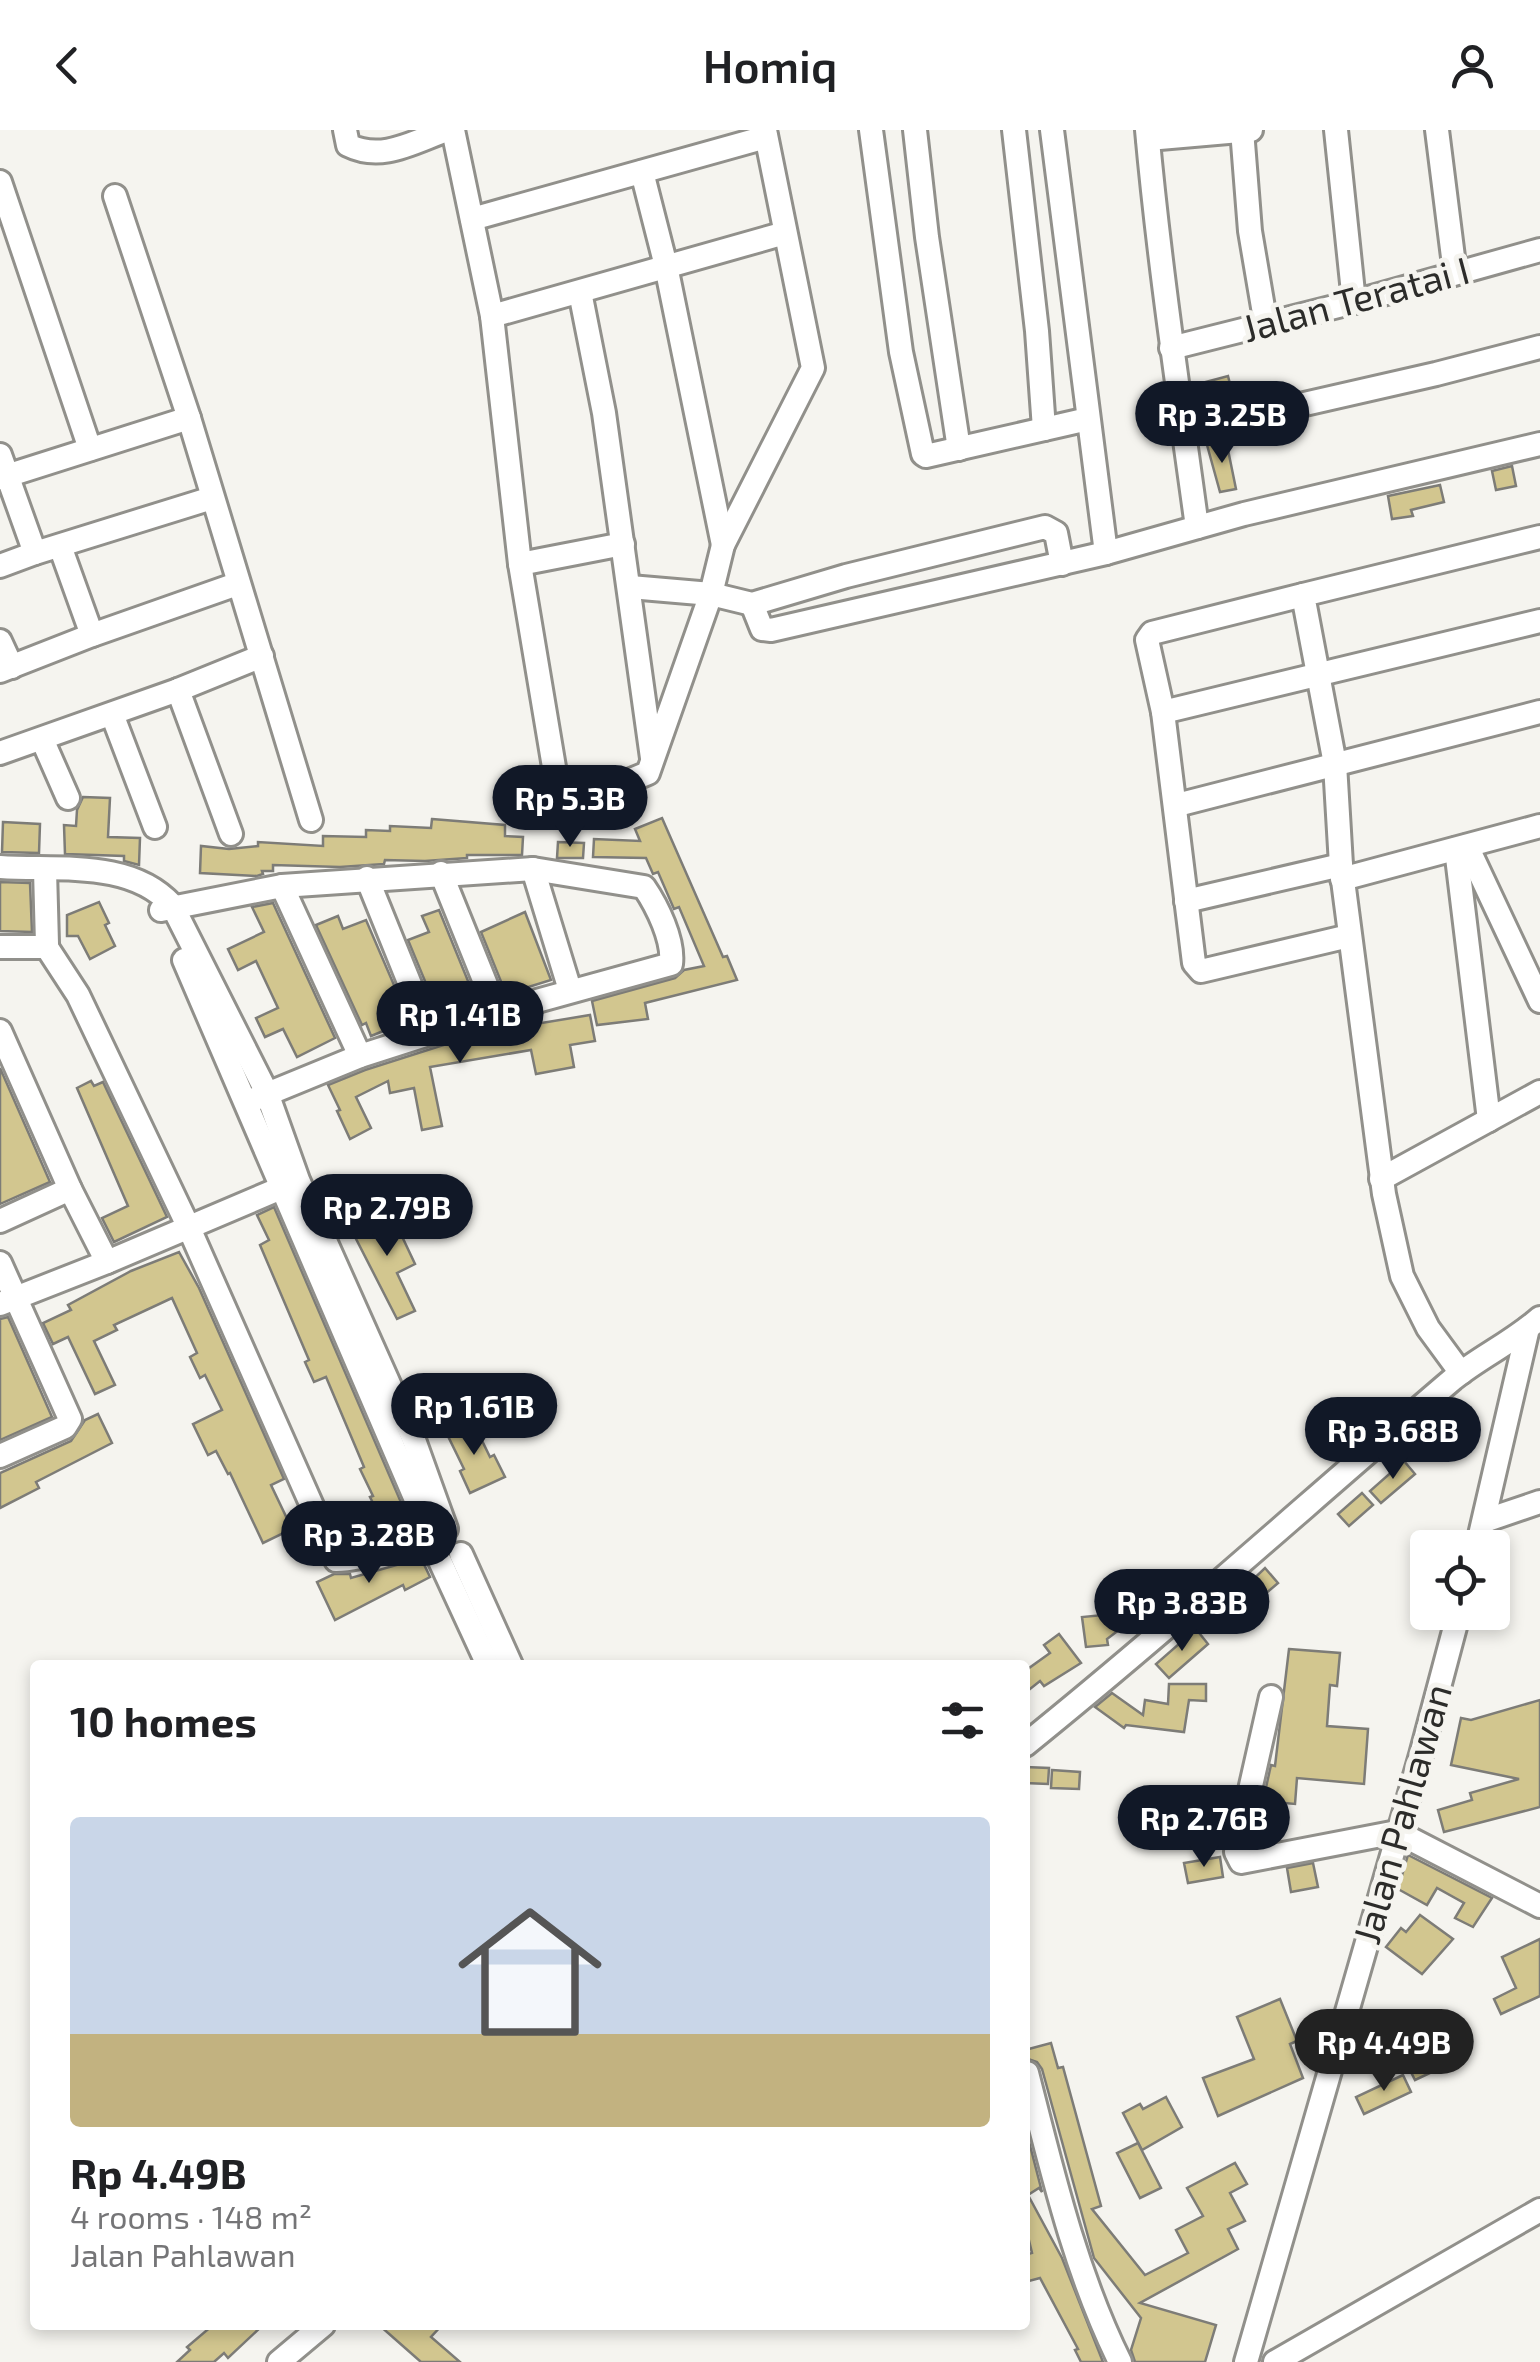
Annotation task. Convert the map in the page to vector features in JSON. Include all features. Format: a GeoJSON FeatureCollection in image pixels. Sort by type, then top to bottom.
{"type":"FeatureCollection","features":[{"type":"Feature","properties":{"kind":"street"},"geometry":{"type":"LineString","coordinates":[[344,130],[348,145],[366,154],[387,152],[450,130],[492,316],[549,799],[624,783],[648,773],[653,766],[712,594],[723,545],[813,368],[766,134],[472,219]]}},
{"type":"Feature","properties":{"kind":"street"},"geometry":{"type":"LineString","coordinates":[[871,130],[901,352],[920,450],[926,456],[1067,424]]}},
{"type":"Feature","properties":{"kind":"street"},"geometry":{"type":"LineString","coordinates":[[915,130],[958,450]]}},
{"type":"Feature","properties":{"kind":"street"},"geometry":{"type":"LineString","coordinates":[[1014,130],[1037,331],[1106,553]]}},
{"type":"Feature","properties":{"kind":"street"},"geometry":{"type":"LineString","coordinates":[[1052,130],[1067,424]]}},
{"type":"Feature","properties":{"kind":"street"},"geometry":{"type":"LineString","coordinates":[[1242,130],[1250,231],[1266,325]]}},
{"type":"Feature","properties":{"kind":"street"},"geometry":{"type":"LineString","coordinates":[[1197,527],[1171,348],[1148,134],[1250,130]]}},
{"type":"Feature","properties":{"kind":"street"},"geometry":{"type":"LineString","coordinates":[[1336,130],[1354,302]]}},
{"type":"Feature","properties":{"kind":"street"},"geometry":{"type":"LineString","coordinates":[[1437,130],[1455,274]]}},
{"type":"Feature","properties":{"kind":"street"},"geometry":{"type":"LineString","coordinates":[[642,172],[666,266],[723,545]]}},
{"type":"Feature","properties":{"kind":"street"},"geometry":{"type":"LineString","coordinates":[[0,182],[90,449]]}},
{"type":"Feature","properties":{"kind":"street"},"geometry":{"type":"LineString","coordinates":[[115,196],[189,418],[310,820]]}},
{"type":"Feature","properties":{"kind":"street"},"geometry":{"type":"LineString","coordinates":[[492,316],[784,233]]}},
{"type":"Feature","properties":{"kind":"street","name":"Jalan Teratai I"},"geometry":{"type":"LineString","coordinates":[[1171,348],[1540,250]]}},
{"type":"Feature","properties":{"kind":"street"},"geometry":{"type":"LineString","coordinates":[[580,292],[604,412],[653,766]]}},
{"type":"Feature","properties":{"kind":"street"},"geometry":{"type":"LineString","coordinates":[[1186,431],[1540,347]]}},
{"type":"Feature","properties":{"kind":"street"},"geometry":{"type":"LineString","coordinates":[[35,553],[3,470],[90,449],[189,418]]}},
{"type":"Feature","properties":{"kind":"street"},"geometry":{"type":"LineString","coordinates":[[752,604],[758,625],[762,630],[771,630],[1062,564],[1197,527],[1540,444]]}},
{"type":"Feature","properties":{"kind":"street"},"geometry":{"type":"LineString","coordinates":[[0,566],[212,498]]}},
{"type":"Feature","properties":{"kind":"street"},"geometry":{"type":"LineString","coordinates":[[630,586],[712,594],[752,604],[846,576],[1046,528],[1056,533],[1062,564]]}},
{"type":"Feature","properties":{"kind":"street"},"geometry":{"type":"LineString","coordinates":[[1349,936],[1201,971],[1194,963],[1164,712],[1146,640],[1152,633],[1540,538]]}},
{"type":"Feature","properties":{"kind":"street"},"geometry":{"type":"LineString","coordinates":[[520,564],[623,544]]}},
{"type":"Feature","properties":{"kind":"street"},"geometry":{"type":"LineString","coordinates":[[60,546],[92,634]]}},
{"type":"Feature","properties":{"kind":"street"},"geometry":{"type":"LineString","coordinates":[[846,576],[854,613]]}},
{"type":"Feature","properties":{"kind":"street"},"geometry":{"type":"LineString","coordinates":[[0,641],[6,669],[92,634],[237,584]]}},
{"type":"Feature","properties":{"kind":"street"},"geometry":{"type":"LineString","coordinates":[[1303,595],[1336,764],[1341,872],[1382,1179],[1402,1276],[1428,1328],[1461,1373]]}},
{"type":"Feature","properties":{"kind":"street"},"geometry":{"type":"LineString","coordinates":[[1164,712],[1540,621]]}},
{"type":"Feature","properties":{"kind":"street"},"geometry":{"type":"LineString","coordinates":[[0,753],[262,656]]}},
{"type":"Feature","properties":{"kind":"street"},"geometry":{"type":"LineString","coordinates":[[178,690],[231,834]]}},
{"type":"Feature","properties":{"kind":"street"},"geometry":{"type":"LineString","coordinates":[[1177,805],[1540,712]]}},
{"type":"Feature","properties":{"kind":"street"},"geometry":{"type":"LineString","coordinates":[[112,714],[155,827]]}},
{"type":"Feature","properties":{"kind":"street"},"geometry":{"type":"LineString","coordinates":[[42,739],[68,798]]}},
{"type":"Feature","properties":{"kind":"street"},"geometry":{"type":"LineString","coordinates":[[1186,901],[1462,847],[1540,826]]}},
{"type":"Feature","properties":{"kind":"street"},"geometry":{"type":"LineString","coordinates":[[1462,847],[1540,1001]]}},
{"type":"Feature","properties":{"kind":"street"},"geometry":{"type":"LineString","coordinates":[[1462,847],[1489,1120]]}},
{"type":"Feature","properties":{"kind":"street"},"geometry":{"type":"LineString","coordinates":[[0,867],[130,876],[164,902],[257,1098],[289,1184],[414,1440],[442,1545],[486,1660]]}},
{"type":"Feature","properties":{"kind":"street"},"geometry":{"type":"LineString","coordinates":[[164,902],[367,878],[533,869],[644,887],[655,902],[671,952],[670,964],[666,966],[570,990],[360,1056],[257,1098]]}},
{"type":"Feature","properties":{"kind":"street"},"geometry":{"type":"LineString","coordinates":[[533,869],[570,990]]}},
{"type":"Feature","properties":{"kind":"street"},"geometry":{"type":"LineString","coordinates":[[44,870],[46,946],[78,995],[189,1228],[336,1560],[411,1543],[442,1545]]}},
{"type":"Feature","properties":{"kind":"street"},"geometry":{"type":"LineString","coordinates":[[441,873],[497,1012]]}},
{"type":"Feature","properties":{"kind":"street"},"geometry":{"type":"LineString","coordinates":[[367,878],[430,1034]]}},
{"type":"Feature","properties":{"kind":"street"},"geometry":{"type":"LineString","coordinates":[[282,886],[360,1056]]}},
{"type":"Feature","properties":{"kind":"street"},"geometry":{"type":"LineString","coordinates":[[0,948],[46,946]]}},
{"type":"Feature","properties":{"kind":"street"},"geometry":{"type":"LineString","coordinates":[[0,1031],[107,1262]]}},
{"type":"Feature","properties":{"kind":"street"},"geometry":{"type":"LineString","coordinates":[[1382,1179],[1540,1092]]}},
{"type":"Feature","properties":{"kind":"street"},"geometry":{"type":"LineString","coordinates":[[9,1302],[289,1184]]}},
{"type":"Feature","properties":{"kind":"street"},"geometry":{"type":"LineString","coordinates":[[0,1221],[70,1189]]}},
{"type":"Feature","properties":{"kind":"street"},"geometry":{"type":"LineString","coordinates":[[0,1264],[9,1302],[70,1419],[64,1427],[0,1456]]}},
{"type":"Feature","properties":{"kind":"street"},"geometry":{"type":"LineString","coordinates":[[1030,1741],[1228,1576],[1461,1373],[1534,1324]]}},
{"type":"Feature","properties":{"kind":"street"},"geometry":{"type":"LineString","coordinates":[[1482,1530],[1534,1324]]}},
{"type":"Feature","properties":{"kind":"street"},"geometry":{"type":"LineString","coordinates":[[1484,1521],[1540,1502]]}},
{"type":"Feature","properties":{"kind":"street"},"geometry":{"type":"LineString","coordinates":[[442,1545],[508,1660]]}},
{"type":"Feature","properties":{"kind":"street","name":"Jalan Pahlawan"},"geometry":{"type":"LineString","coordinates":[[1246,2362],[1455,1630]]}},
{"type":"Feature","properties":{"kind":"street"},"geometry":{"type":"LineString","coordinates":[[1271,1697],[1238,1841],[1238,1858],[1248,1862],[1397,1832],[1540,1906]]}},
{"type":"Feature","properties":{"kind":"street"},"geometry":{"type":"LineString","coordinates":[[1030,2088],[1060,2202],[1088,2287],[1120,2362]]}},
{"type":"Feature","properties":{"kind":"street"},"geometry":{"type":"LineString","coordinates":[[1276,2362],[1540,2210]]}},
{"type":"Feature","properties":{"kind":"street"},"geometry":{"type":"LineString","coordinates":[[278,2362],[316,2330]]}},
{"type":"Feature","properties":{"kind":"building"},"geometry":{"type":"Polygon","coordinates":[[[1228,376],[1232,392],[1210,398],[1206,382],[1228,376]]]}},
{"type":"Feature","properties":{"kind":"building"},"geometry":{"type":"Polygon","coordinates":[[[1226,440],[1236,489],[1220,492],[1207,445],[1226,440]]]}},
{"type":"Feature","properties":{"kind":"building"},"geometry":{"type":"Polygon","coordinates":[[[1512,466],[1516,486],[1496,490],[1492,471],[1512,466]]]}},
{"type":"Feature","properties":{"kind":"building"},"geometry":{"type":"Polygon","coordinates":[[[1440,485],[1444,502],[1411,510],[1413,516],[1392,519],[1388,496],[1440,485]]]}},
{"type":"Feature","properties":{"kind":"building"},"geometry":{"type":"Polygon","coordinates":[[[83,797],[110,798],[108,837],[140,838],[139,865],[124,861],[124,856],[65,854],[64,825],[76,826],[83,797]]]}},
{"type":"Feature","properties":{"kind":"building"},"geometry":{"type":"Polygon","coordinates":[[[662,818],[723,957],[727,956],[737,980],[645,1003],[648,1019],[597,1025],[592,1001],[704,966],[679,907],[674,909],[658,872],[653,874],[646,858],[593,857],[594,839],[640,841],[635,829],[662,818]]]}},
{"type":"Feature","properties":{"kind":"building"},"geometry":{"type":"Polygon","coordinates":[[[432,819],[505,825],[505,836],[523,837],[522,855],[385,860],[384,864],[340,867],[273,865],[273,871],[262,871],[257,876],[200,873],[201,846],[229,849],[258,846],[258,842],[323,846],[323,836],[366,837],[366,830],[390,831],[390,826],[431,828],[432,819]]]}},
{"type":"Feature","properties":{"kind":"building"},"geometry":{"type":"Polygon","coordinates":[[[3,822],[40,824],[39,853],[2,852],[3,822]]]}},
{"type":"Feature","properties":{"kind":"building"},"geometry":{"type":"Polygon","coordinates":[[[558,842],[584,843],[583,858],[557,858],[558,842]]]}},
{"type":"Feature","properties":{"kind":"building"},"geometry":{"type":"Polygon","coordinates":[[[0,882],[30,883],[32,932],[0,931],[0,882]]]}},
{"type":"Feature","properties":{"kind":"building"},"geometry":{"type":"Polygon","coordinates":[[[99,902],[115,946],[90,959],[78,936],[67,936],[67,915],[99,902]]]}},
{"type":"Feature","properties":{"kind":"building"},"geometry":{"type":"Polygon","coordinates":[[[273,903],[335,1038],[297,1057],[283,1029],[265,1037],[256,1018],[278,1008],[256,961],[238,970],[228,949],[264,932],[252,907],[273,903]]]}},
{"type":"Feature","properties":{"kind":"building"},"geometry":{"type":"Polygon","coordinates":[[[439,910],[477,1003],[439,1015],[408,940],[429,932],[422,916],[439,910]]]}},
{"type":"Feature","properties":{"kind":"building"},"geometry":{"type":"Polygon","coordinates":[[[525,912],[551,980],[506,994],[481,932],[525,912]]]}},
{"type":"Feature","properties":{"kind":"building"},"geometry":{"type":"Polygon","coordinates":[[[338,916],[343,929],[366,920],[400,999],[394,1001],[403,1023],[371,1036],[366,1023],[362,1025],[316,925],[338,916]]]}},
{"type":"Feature","properties":{"kind":"building"},"geometry":{"type":"Polygon","coordinates":[[[590,1015],[595,1041],[570,1045],[574,1067],[536,1074],[531,1050],[430,1067],[442,1126],[422,1130],[414,1088],[390,1093],[388,1081],[356,1097],[371,1128],[350,1139],[328,1085],[481,1033],[590,1015]]]}},
{"type":"Feature","properties":{"kind":"building"},"geometry":{"type":"Polygon","coordinates":[[[0,1068],[50,1182],[0,1204],[0,1068]]]}},
{"type":"Feature","properties":{"kind":"building"},"geometry":{"type":"Polygon","coordinates":[[[91,1081],[94,1086],[103,1082],[167,1217],[114,1242],[102,1218],[128,1206],[77,1088],[91,1081]]]}},
{"type":"Feature","properties":{"kind":"building"},"geometry":{"type":"Polygon","coordinates":[[[274,1207],[409,1521],[404,1523],[407,1530],[388,1534],[370,1497],[373,1496],[360,1469],[364,1467],[326,1377],[314,1382],[305,1362],[309,1360],[260,1245],[269,1240],[257,1215],[274,1207]]]}},
{"type":"Feature","properties":{"kind":"building"},"geometry":{"type":"Polygon","coordinates":[[[390,1211],[415,1264],[397,1273],[415,1311],[397,1319],[351,1229],[390,1211]]]}},
{"type":"Feature","properties":{"kind":"building"},"geometry":{"type":"Polygon","coordinates":[[[179,1252],[199,1288],[284,1479],[271,1485],[292,1529],[263,1543],[230,1473],[216,1451],[208,1455],[193,1424],[222,1410],[205,1375],[200,1378],[190,1357],[197,1353],[172,1298],[114,1325],[117,1330],[94,1341],[115,1385],[95,1394],[68,1337],[53,1344],[43,1323],[71,1310],[68,1305],[131,1271],[179,1252]]]}},
{"type":"Feature","properties":{"kind":"building"},"geometry":{"type":"Polygon","coordinates":[[[8,1317],[52,1417],[0,1440],[0,1319],[8,1317]]]}},
{"type":"Feature","properties":{"kind":"building"},"geometry":{"type":"Polygon","coordinates":[[[98,1414],[112,1443],[36,1482],[39,1488],[0,1508],[0,1473],[71,1441],[85,1420],[98,1414]]]}},
{"type":"Feature","properties":{"kind":"building"},"geometry":{"type":"Polygon","coordinates":[[[472,1420],[505,1477],[470,1493],[460,1471],[464,1469],[446,1432],[472,1420]]]}},
{"type":"Feature","properties":{"kind":"building"},"geometry":{"type":"Polygon","coordinates":[[[1404,1461],[1415,1474],[1381,1503],[1370,1491],[1404,1461]]]}},
{"type":"Feature","properties":{"kind":"building"},"geometry":{"type":"Polygon","coordinates":[[[1362,1493],[1373,1505],[1349,1526],[1338,1514],[1362,1493]]]}},
{"type":"Feature","properties":{"kind":"building"},"geometry":{"type":"Polygon","coordinates":[[[421,1558],[430,1577],[405,1590],[403,1585],[335,1620],[317,1582],[334,1574],[350,1574],[351,1578],[421,1558]]]}},
{"type":"Feature","properties":{"kind":"building"},"geometry":{"type":"Polygon","coordinates":[[[1265,1568],[1278,1583],[1257,1601],[1245,1587],[1265,1568]]]}},
{"type":"Feature","properties":{"kind":"building"},"geometry":{"type":"Polygon","coordinates":[[[1138,1577],[1157,1601],[1107,1639],[1108,1645],[1086,1647],[1082,1617],[1114,1614],[1105,1602],[1138,1577]]]}},
{"type":"Feature","properties":{"kind":"building"},"geometry":{"type":"Polygon","coordinates":[[[1196,1629],[1208,1644],[1169,1678],[1156,1664],[1196,1629]]]}},
{"type":"Feature","properties":{"kind":"building"},"geometry":{"type":"Polygon","coordinates":[[[1059,1634],[1081,1663],[1044,1686],[1040,1681],[1030,1689],[1030,1667],[1050,1653],[1044,1645],[1059,1634]]]}},
{"type":"Feature","properties":{"kind":"building"},"geometry":{"type":"Polygon","coordinates":[[[1289,1649],[1340,1653],[1337,1686],[1330,1685],[1327,1726],[1368,1729],[1364,1784],[1297,1778],[1295,1804],[1263,1801],[1271,1765],[1275,1766],[1289,1649]]]}},
{"type":"Feature","properties":{"kind":"building"},"geometry":{"type":"Polygon","coordinates":[[[1169,1684],[1206,1684],[1206,1701],[1189,1700],[1184,1732],[1126,1725],[1124,1728],[1095,1707],[1112,1693],[1143,1715],[1145,1700],[1168,1704],[1169,1684]]]}},
{"type":"Feature","properties":{"kind":"building"},"geometry":{"type":"Polygon","coordinates":[[[1540,1700],[1540,1807],[1444,1832],[1438,1810],[1472,1800],[1470,1793],[1519,1779],[1451,1765],[1461,1718],[1471,1720],[1540,1700]]]}},
{"type":"Feature","properties":{"kind":"building"},"geometry":{"type":"Polygon","coordinates":[[[1030,1767],[1049,1768],[1048,1784],[1030,1783],[1030,1767]]]}},
{"type":"Feature","properties":{"kind":"building"},"geometry":{"type":"Polygon","coordinates":[[[1052,1770],[1080,1772],[1079,1789],[1051,1788],[1052,1770]]]}},
{"type":"Feature","properties":{"kind":"building"},"geometry":{"type":"Polygon","coordinates":[[[1408,1855],[1492,1898],[1473,1927],[1455,1918],[1464,1903],[1437,1888],[1427,1905],[1398,1889],[1408,1855]]]}},
{"type":"Feature","properties":{"kind":"building"},"geometry":{"type":"Polygon","coordinates":[[[1220,1857],[1223,1877],[1188,1883],[1184,1863],[1220,1857]]]}},
{"type":"Feature","properties":{"kind":"building"},"geometry":{"type":"Polygon","coordinates":[[[1313,1863],[1318,1887],[1291,1892],[1287,1868],[1313,1863]]]}},
{"type":"Feature","properties":{"kind":"building"},"geometry":{"type":"Polygon","coordinates":[[[1420,1915],[1453,1939],[1422,1974],[1386,1947],[1401,1928],[1406,1932],[1420,1915]]]}},
{"type":"Feature","properties":{"kind":"building"},"geometry":{"type":"Polygon","coordinates":[[[1540,1939],[1540,1996],[1501,2014],[1494,1999],[1516,1988],[1502,1957],[1540,1939]]]}},
{"type":"Feature","properties":{"kind":"building"},"geometry":{"type":"Polygon","coordinates":[[[1280,1999],[1297,2041],[1290,2044],[1303,2078],[1218,2116],[1203,2078],[1254,2059],[1237,2017],[1280,1999]]]}},
{"type":"Feature","properties":{"kind":"building"},"geometry":{"type":"Polygon","coordinates":[[[1453,2035],[1464,2057],[1415,2080],[1404,2058],[1453,2035]]]}},
{"type":"Feature","properties":{"kind":"building"},"geometry":{"type":"Polygon","coordinates":[[[1051,2043],[1058,2068],[1063,2067],[1101,2206],[1092,2209],[1145,2275],[1188,2253],[1176,2230],[1203,2216],[1187,2188],[1235,2163],[1247,2184],[1230,2193],[1245,2221],[1228,2229],[1238,2249],[1140,2303],[1216,2325],[1205,2362],[1135,2362],[1131,2350],[1141,2318],[1094,2258],[1042,2069],[1030,2060],[1030,2049],[1051,2043]]]}},
{"type":"Feature","properties":{"kind":"building"},"geometry":{"type":"Polygon","coordinates":[[[1403,2075],[1411,2092],[1364,2114],[1356,2097],[1403,2075]]]}},
{"type":"Feature","properties":{"kind":"building"},"geometry":{"type":"Polygon","coordinates":[[[1166,2097],[1182,2127],[1142,2150],[1123,2113],[1140,2104],[1143,2109],[1166,2097]]]}},
{"type":"Feature","properties":{"kind":"building"},"geometry":{"type":"Polygon","coordinates":[[[1138,2143],[1161,2188],[1140,2198],[1117,2153],[1138,2143]]]}},
{"type":"Feature","properties":{"kind":"building"},"geometry":{"type":"Polygon","coordinates":[[[1030,2145],[1042,2192],[1039,2188],[1030,2194],[1030,2145]]]}},
{"type":"Feature","properties":{"kind":"building"},"geometry":{"type":"Polygon","coordinates":[[[1030,2199],[1062,2258],[1103,2362],[1081,2362],[1075,2350],[1078,2349],[1040,2278],[1030,2281],[1030,2199]]]}},
{"type":"Feature","properties":{"kind":"building"},"geometry":{"type":"Polygon","coordinates":[[[207,2330],[258,2330],[228,2358],[224,2353],[214,2362],[177,2362],[190,2350],[187,2347],[207,2330]]]}},
{"type":"Feature","properties":{"kind":"building"},"geometry":{"type":"Polygon","coordinates":[[[385,2330],[437,2330],[431,2337],[460,2362],[421,2362],[385,2330]]]}}]}
